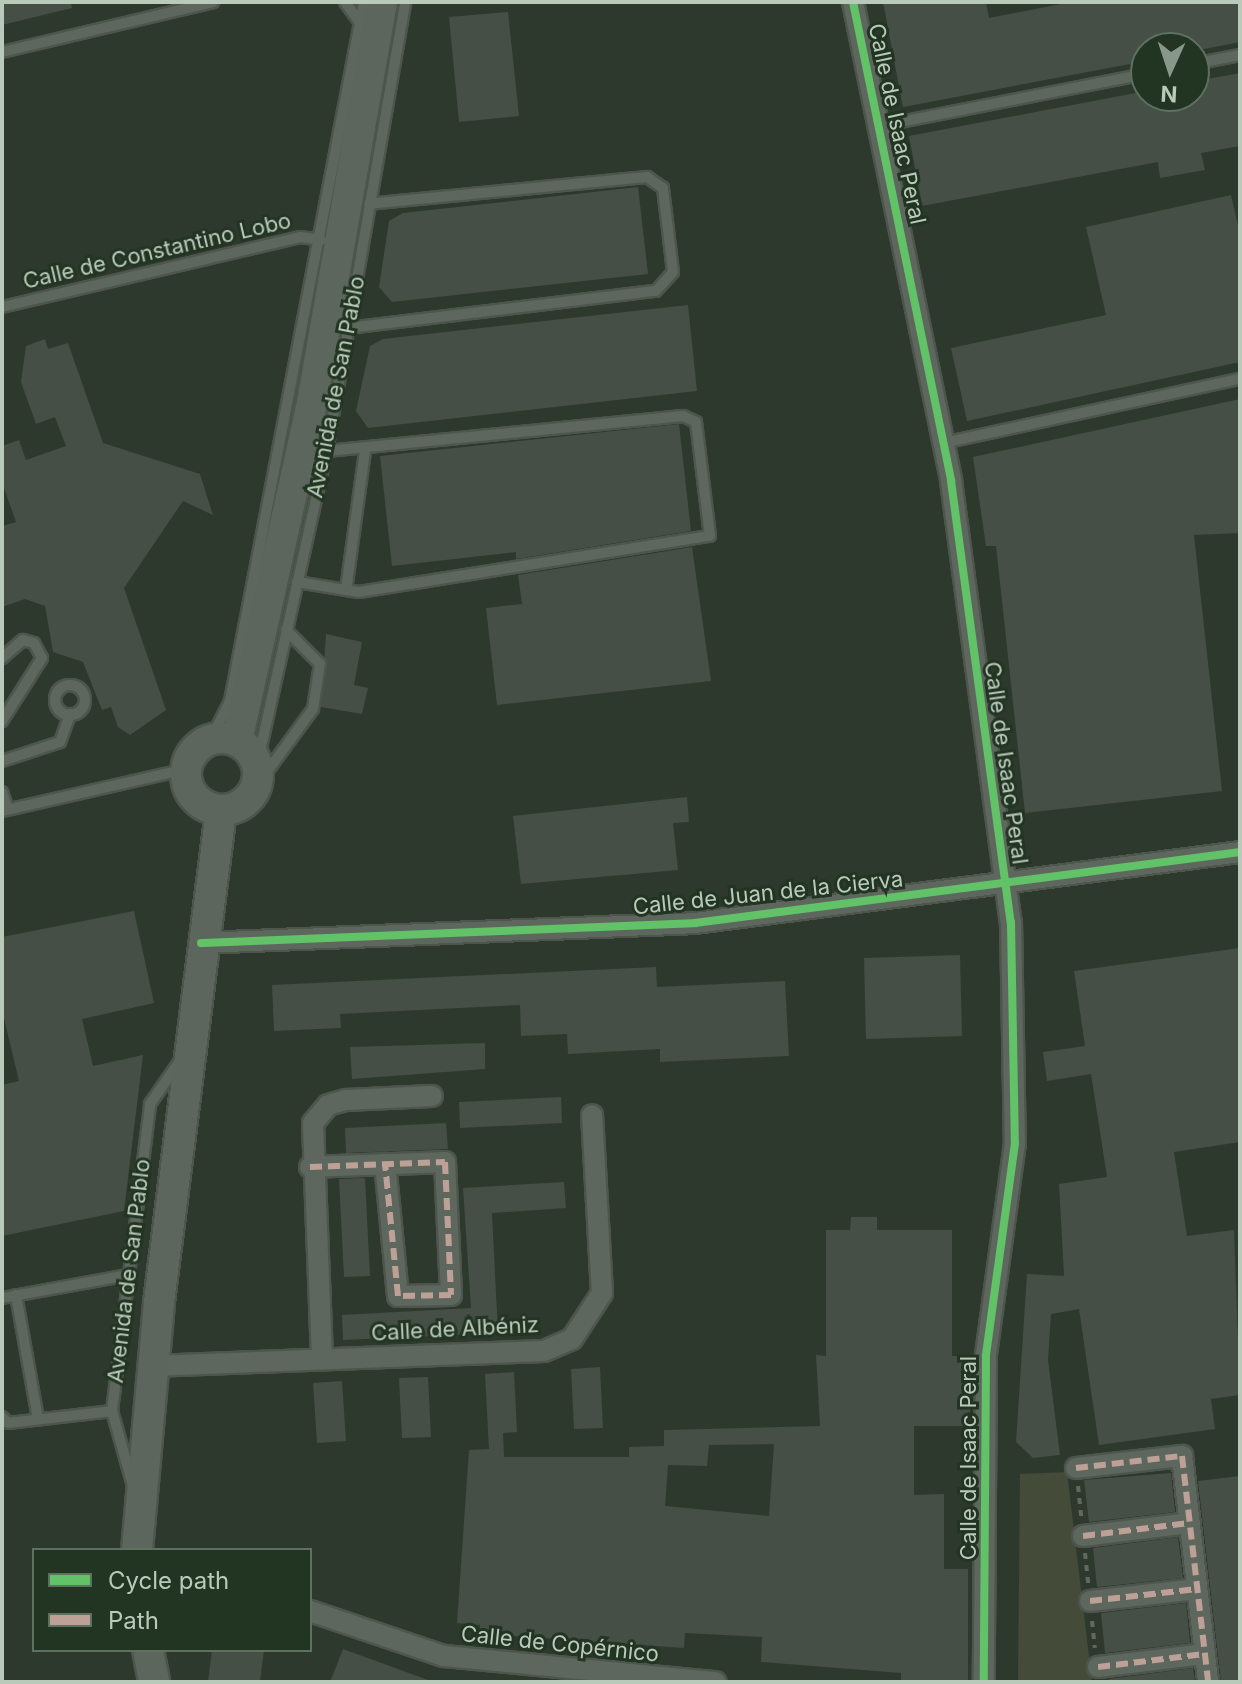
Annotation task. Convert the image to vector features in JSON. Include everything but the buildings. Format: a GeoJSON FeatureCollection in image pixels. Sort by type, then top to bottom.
{"type":"FeatureCollection","features":[{"type":"Feature","properties":{"kind":"street","name":"Avenida de San Pablo"},"geometry":{"type":"LineString","coordinates":[[224,740],[313,397],[382,2]]}},
{"type":"Feature","properties":{"kind":"street","name":"Calle de Isaac Peral"},"geometry":{"type":"LineString","coordinates":[[853,2],[943,443],[1005,884],[1015,1143],[986,1356],[984,1682]]}},
{"type":"Feature","properties":{"kind":"street"},"geometry":{"type":"LineString","coordinates":[[224,740],[252,753],[253,783],[221,811],[192,795],[187,769],[224,740]]}},
{"type":"Feature","properties":{"kind":"street","name":"Avenida de San Pablo"},"geometry":{"type":"LineString","coordinates":[[137,1548],[138,1501],[152,1366],[201,943],[221,811]]}},
{"type":"Feature","properties":{"kind":"street","name":"Calle de Juan de la Cierva"},"geometry":{"type":"LineString","coordinates":[[201,943],[695,923],[1240,852]]}},
{"type":"Feature","properties":{"kind":"street"},"geometry":{"type":"LineString","coordinates":[[322,1358],[310,1167],[313,1123],[328,1105],[432,1096]]}},
{"type":"Feature","properties":{"kind":"street","name":"Calle de Albéniz"},"geometry":{"type":"LineString","coordinates":[[152,1366],[544,1351],[587,1326],[602,1293],[592,1115]]}},
{"type":"Feature","properties":{"kind":"street"},"geometry":{"type":"LineString","coordinates":[[310,1167],[385,1164],[445,1162],[451,1295],[398,1296],[385,1164]]}},
{"type":"Feature","properties":{"kind":"street"},"geometry":{"type":"LineString","coordinates":[[1076,1468],[1182,1456],[1208,1682]]}},
{"type":"Feature","properties":{"kind":"street"},"geometry":{"type":"LineString","coordinates":[[1083,1536],[1189,1523]]}},
{"type":"Feature","properties":{"kind":"street"},"geometry":{"type":"LineString","coordinates":[[1090,1601],[1197,1589]]}},
{"type":"Feature","properties":{"kind":"street","name":"Calle de Copérnico"},"geometry":{"type":"LineString","coordinates":[[312,1612],[444,1656],[716,1682]]}},
{"type":"Feature","properties":{"kind":"street"},"geometry":{"type":"LineString","coordinates":[[148,1652],[154,1682]]}},
{"type":"Feature","properties":{"kind":"street"},"geometry":{"type":"LineString","coordinates":[[1098,1667],[1204,1654]]}},
{"type":"Feature","properties":{"kind":"lane"},"geometry":{"type":"LineString","coordinates":[[2,52],[213,2]]}},
{"type":"Feature","properties":{"kind":"lane"},"geometry":{"type":"LineString","coordinates":[[345,2],[360,23]]}},
{"type":"Feature","properties":{"kind":"lane","name":"Avenida de San Pablo"},"geometry":{"type":"LineString","coordinates":[[224,740],[364,2]]}},
{"type":"Feature","properties":{"kind":"lane","name":"Avenida de San Pablo"},"geometry":{"type":"LineString","coordinates":[[253,783],[327,451],[405,2]]}},
{"type":"Feature","properties":{"kind":"lane"},"geometry":{"type":"LineString","coordinates":[[1210,61],[1240,55]]}},
{"type":"Feature","properties":{"kind":"lane"},"geometry":{"type":"LineString","coordinates":[[880,126],[1130,77]]}},
{"type":"Feature","properties":{"kind":"lane"},"geometry":{"type":"LineString","coordinates":[[348,328],[656,291],[673,272],[663,188],[647,177],[369,204]]}},
{"type":"Feature","properties":{"kind":"lane","name":"Calle de Constantino Lobo"},"geometry":{"type":"LineString","coordinates":[[2,307],[300,237],[321,240]]}},
{"type":"Feature","properties":{"kind":"lane"},"geometry":{"type":"LineString","coordinates":[[943,443],[1240,379]]}},
{"type":"Feature","properties":{"kind":"lane"},"geometry":{"type":"LineString","coordinates":[[297,582],[346,590],[710,536],[696,422],[683,416],[365,452],[327,451]]}},
{"type":"Feature","properties":{"kind":"lane"},"geometry":{"type":"LineString","coordinates":[[346,590],[365,452]]}},
{"type":"Feature","properties":{"kind":"lane"},"geometry":{"type":"LineString","coordinates":[[253,783],[313,709],[320,664],[286,630]]}},
{"type":"Feature","properties":{"kind":"lane"},"geometry":{"type":"LineString","coordinates":[[2,658],[23,640],[34,643],[42,658],[2,721]]}},
{"type":"Feature","properties":{"kind":"lane"},"geometry":{"type":"LineString","coordinates":[[2,761],[60,742],[70,714]]}},
{"type":"Feature","properties":{"kind":"lane"},"geometry":{"type":"LineString","coordinates":[[2,792],[5,810],[187,769]]}},
{"type":"Feature","properties":{"kind":"lane","name":"Avenida de San Pablo"},"geometry":{"type":"LineString","coordinates":[[138,1501],[112,1411],[150,1104],[188,1051]]}},
{"type":"Feature","properties":{"kind":"lane"},"geometry":{"type":"LineString","coordinates":[[2,1298],[129,1275]]}},
{"type":"Feature","properties":{"kind":"lane"},"geometry":{"type":"LineString","coordinates":[[16,1295],[38,1418]]}},
{"type":"Feature","properties":{"kind":"lane"},"geometry":{"type":"LineString","coordinates":[[2,1417],[8,1423],[112,1411]]}},
{"type":"Feature","properties":{"kind":"path"},"geometry":{"type":"LineString","coordinates":[[1076,1468],[1098,1667]]}},
{"type":"Feature","properties":{"kind":"green space"},"geometry":{"type":"Polygon","coordinates":[[[1067,1472],[1092,1682],[1018,1682],[1020,1474],[1067,1472]]]}},
{"type":"Feature","properties":{"kind":"marked path"},"geometry":{"type":"LineString","coordinates":[[310,1167],[445,1162],[451,1295],[398,1296],[385,1164]]}},
{"type":"Feature","properties":{"kind":"marked path"},"geometry":{"type":"LineString","coordinates":[[1076,1468],[1182,1456],[1208,1682]]}},
{"type":"Feature","properties":{"kind":"marked path"},"geometry":{"type":"LineString","coordinates":[[1083,1536],[1189,1523]]}},
{"type":"Feature","properties":{"kind":"marked path"},"geometry":{"type":"LineString","coordinates":[[1090,1601],[1197,1589]]}},
{"type":"Feature","properties":{"kind":"marked path"},"geometry":{"type":"LineString","coordinates":[[1098,1667],[1204,1654]]}},
{"type":"Feature","properties":{"kind":"cycle path"},"geometry":{"type":"LineString","coordinates":[[853,2],[951,481],[1011,922],[1015,1143],[986,1356],[984,1682]]}},
{"type":"Feature","properties":{"kind":"cycle path"},"geometry":{"type":"LineString","coordinates":[[201,943],[695,923],[1240,852]]}}]}
